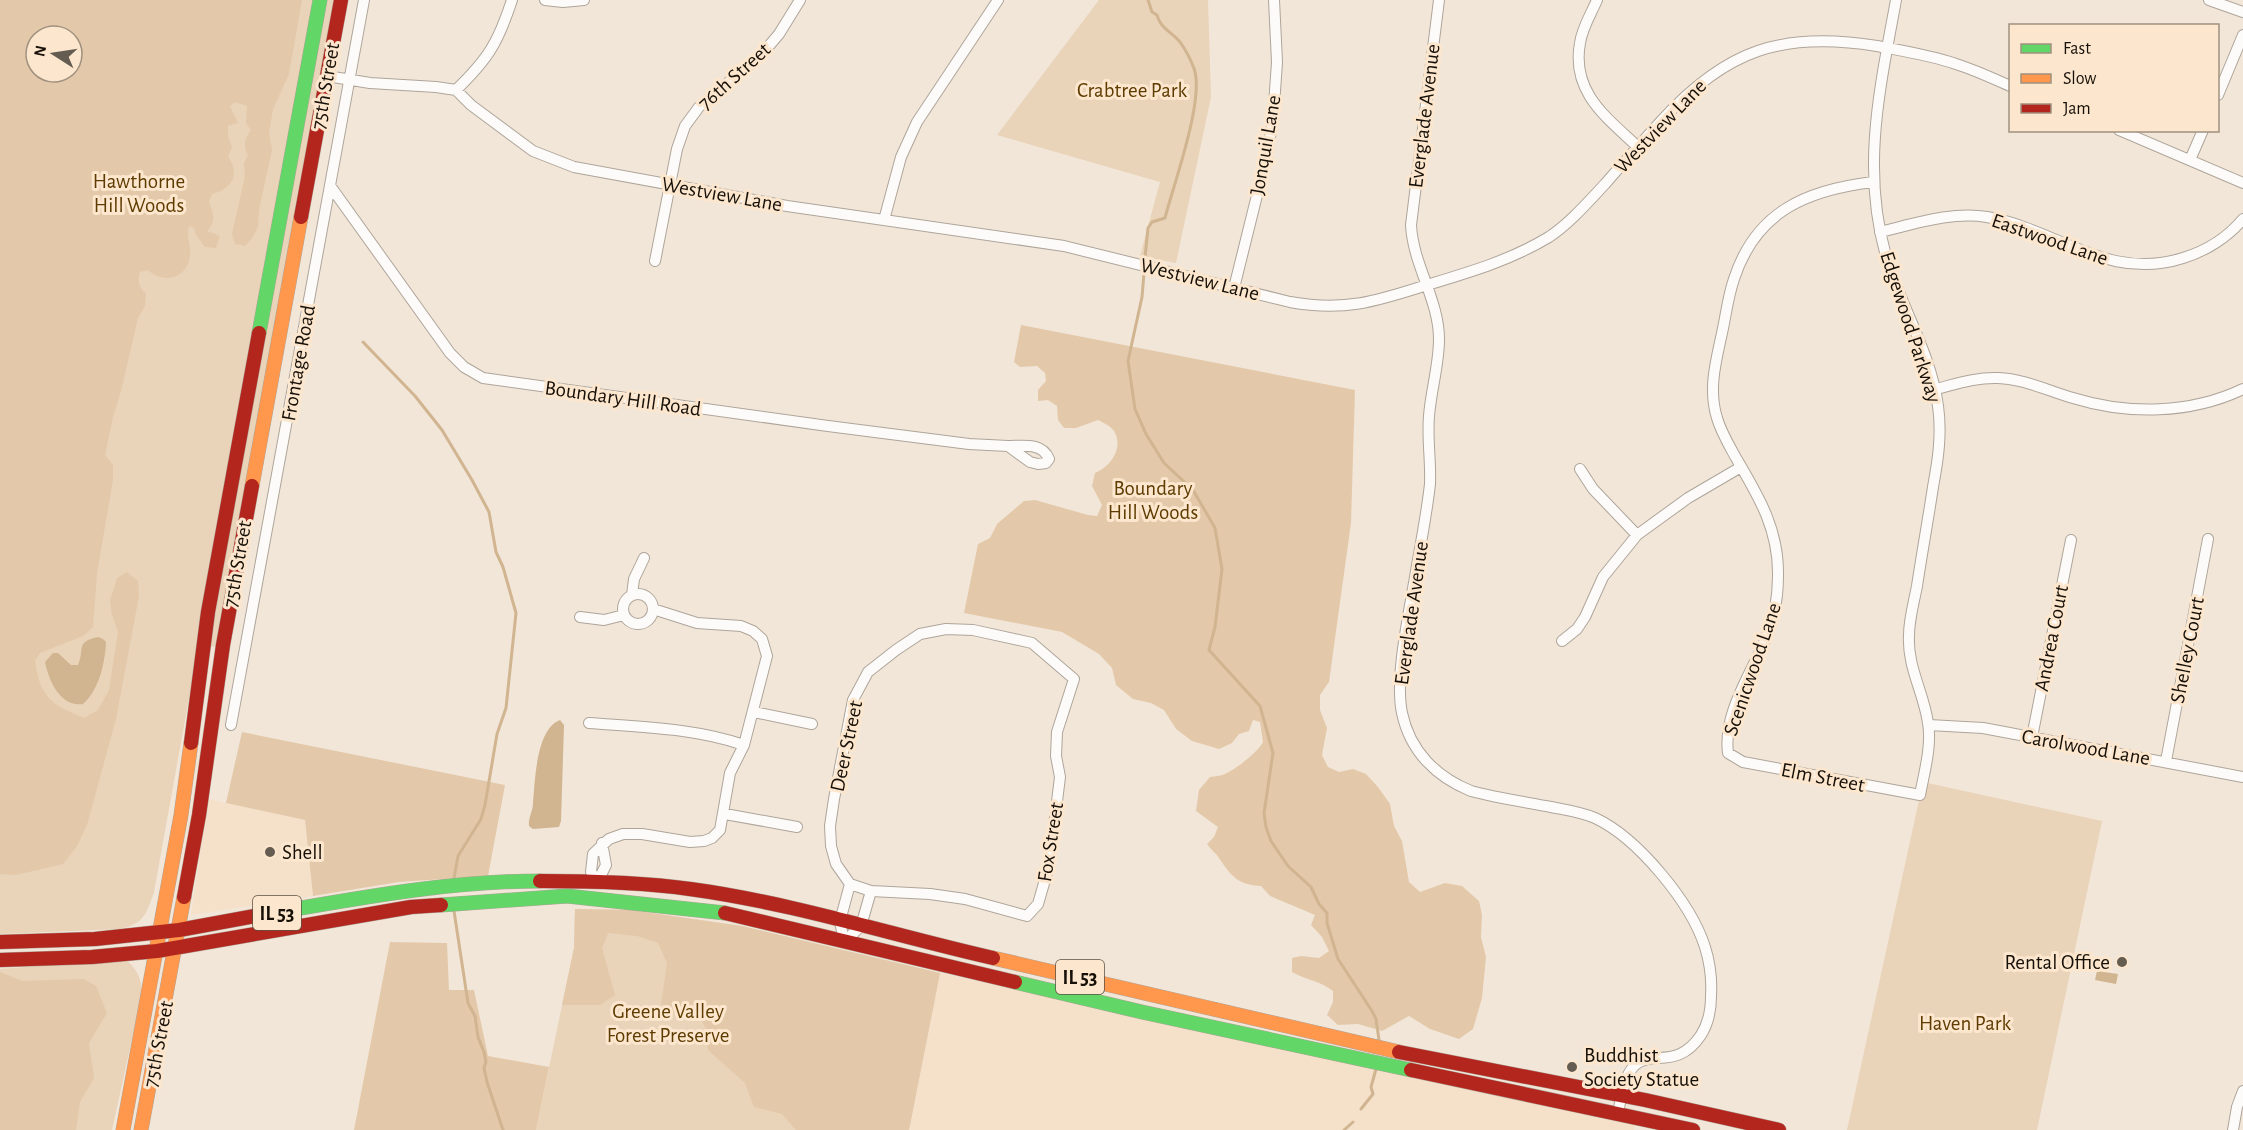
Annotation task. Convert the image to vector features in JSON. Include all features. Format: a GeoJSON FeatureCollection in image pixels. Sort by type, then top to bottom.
{"type":"FeatureCollection","features":[{"type":"Feature","properties":{"kind":"main road","name":"75th Street"},"geometry":{"type":"LineString","coordinates":[[123,1130],[186,781],[208,612],[320,0]]}},
{"type":"Feature","properties":{"kind":"main road","name":"75th Street"},"geometry":{"type":"LineString","coordinates":[[141,1130],[199,815],[223,645],[341,0]]}},
{"type":"Feature","properties":{"kind":"main road","name":"IL 53"},"geometry":{"type":"LineString","coordinates":[[0,942],[95,939],[179,930],[395,892],[526,881],[598,881],[691,890],[793,908],[1374,1047],[1715,1114],[1779,1130]]}},
{"type":"Feature","properties":{"kind":"main road","name":"IL 53"},"geometry":{"type":"LineString","coordinates":[[0,960],[92,957],[157,951],[411,907],[567,896],[732,914],[1177,1020],[1693,1130]]}},
{"type":"Feature","properties":{"kind":"street","name":"Frontage Road"},"geometry":{"type":"LineString","coordinates":[[231,725],[364,0]]}},
{"type":"Feature","properties":{"kind":"street"},"geometry":{"type":"LineString","coordinates":[[327,76],[456,90],[473,74],[490,52],[502,32],[512,0]]}},
{"type":"Feature","properties":{"kind":"street"},"geometry":{"type":"LineString","coordinates":[[545,0],[563,2],[584,0]]}},
{"type":"Feature","properties":{"kind":"street","name":"76th Street"},"geometry":{"type":"LineString","coordinates":[[655,261],[680,138],[692,116],[708,99],[762,54],[779,34],[800,0]]}},
{"type":"Feature","properties":{"kind":"street"},"geometry":{"type":"LineString","coordinates":[[884,220],[901,157],[917,122],[999,0]]}},
{"type":"Feature","properties":{"kind":"street","name":"Jonquil Lane"},"geometry":{"type":"LineString","coordinates":[[1234,288],[1266,159],[1273,120],[1277,62],[1274,0]]}},
{"type":"Feature","properties":{"kind":"street","name":"Everglade Avenue"},"geometry":{"type":"LineString","coordinates":[[1439,0],[1411,225],[1413,246],[1438,322],[1439,348],[1429,416],[1430,485],[1400,688],[1402,714],[1417,751],[1438,773],[1456,785],[1482,794],[1579,813],[1596,819],[1624,837],[1646,855],[1660,872],[1698,931],[1705,947],[1712,986],[1711,1004],[1705,1028],[1693,1046],[1684,1053],[1666,1059],[1647,1060],[1634,1067],[1628,1076],[1618,1113]]}},
{"type":"Feature","properties":{"kind":"street"},"geometry":{"type":"LineString","coordinates":[[1597,0],[1580,43],[1578,56],[1582,79],[1590,99],[1638,147]]}},
{"type":"Feature","properties":{"kind":"street","name":"Edgewood Parkway"},"geometry":{"type":"LineString","coordinates":[[1896,0],[1875,126],[1873,182],[1880,232],[1892,273],[1936,389],[1940,423],[1940,448],[1909,635],[1911,664],[1929,725],[1927,755],[1920,795]]}},
{"type":"Feature","properties":{"kind":"street"},"geometry":{"type":"LineString","coordinates":[[2209,0],[2243,12]]}},
{"type":"Feature","properties":{"kind":"street"},"geometry":{"type":"LineString","coordinates":[[2219,90],[2243,35]]}},
{"type":"Feature","properties":{"kind":"street","name":"Westview Lane"},"geometry":{"type":"LineString","coordinates":[[456,90],[471,105],[533,151],[551,160],[580,168],[787,206],[1064,246],[1290,302],[1326,307],[1364,304],[1499,262],[1550,236],[1584,207],[1680,100],[1713,72],[1760,50],[1814,40],[1841,41],[1918,53],[1956,64],[2009,86]]}},
{"type":"Feature","properties":{"kind":"street"},"geometry":{"type":"LineString","coordinates":[[2124,132],[2243,183]]}},
{"type":"Feature","properties":{"kind":"street"},"geometry":{"type":"LineString","coordinates":[[2190,160],[2202,132]]}},
{"type":"Feature","properties":{"kind":"street","name":"Scenicwood Lane"},"geometry":{"type":"LineString","coordinates":[[1728,753],[1726,734],[1773,618],[1779,576],[1772,528],[1767,514],[1718,424],[1713,392],[1714,370],[1726,313],[1739,265],[1759,233],[1790,204],[1831,188],[1873,182]]}},
{"type":"Feature","properties":{"kind":"street","name":"Boundary Hill Road"},"geometry":{"type":"LineString","coordinates":[[331,187],[450,353],[464,367],[483,378],[926,439],[1008,446]]}},
{"type":"Feature","properties":{"kind":"street","name":"Eastwood Lane"},"geometry":{"type":"LineString","coordinates":[[1880,232],[1968,215],[1986,217],[2014,224],[2098,258],[2144,266],[2172,262],[2198,253],[2224,237],[2243,219]]}},
{"type":"Feature","properties":{"kind":"street"},"geometry":{"type":"LineString","coordinates":[[1936,389],[1973,380],[2000,378],[2025,382],[2094,404],[2150,409],[2182,407],[2243,389]]}},
{"type":"Feature","properties":{"kind":"street"},"geometry":{"type":"LineString","coordinates":[[1562,640],[1577,629],[1603,577],[1637,535],[1688,498],[1741,467]]}},
{"type":"Feature","properties":{"kind":"street"},"geometry":{"type":"LineString","coordinates":[[1580,469],[1593,489],[1637,535]]}},
{"type":"Feature","properties":{"kind":"street","name":"Shelley Court"},"geometry":{"type":"LineString","coordinates":[[2166,761],[2208,539]]}},
{"type":"Feature","properties":{"kind":"street","name":"Andrea Court"},"geometry":{"type":"LineString","coordinates":[[2032,737],[2071,540]]}},
{"type":"Feature","properties":{"kind":"street"},"geometry":{"type":"LineString","coordinates":[[644,558],[634,579],[632,595],[625,601],[624,615],[631,622],[641,624],[649,619],[653,609]]}},
{"type":"Feature","properties":{"kind":"street"},"geometry":{"type":"LineString","coordinates":[[598,881],[606,865],[602,843],[623,834],[642,834],[690,842],[712,838],[720,830],[725,814],[730,773],[744,746],[767,656],[762,639],[753,631],[741,626],[697,623],[653,609],[646,597],[632,595]]}},
{"type":"Feature","properties":{"kind":"street"},"geometry":{"type":"LineString","coordinates":[[580,617],[604,620],[624,615]]}},
{"type":"Feature","properties":{"kind":"street","name":"Deer Street"},"geometry":{"type":"LineString","coordinates":[[850,884],[836,864],[831,846],[830,826],[853,700],[868,672],[920,634],[946,629],[973,630],[1032,643],[1074,679]]}},
{"type":"Feature","properties":{"kind":"street","name":"Fox Street"},"geometry":{"type":"LineString","coordinates":[[871,891],[930,894],[965,899],[1027,916],[1038,904],[1049,866],[1060,777],[1056,756],[1057,732],[1074,679]]}},
{"type":"Feature","properties":{"kind":"street"},"geometry":{"type":"LineString","coordinates":[[753,712],[812,724]]}},
{"type":"Feature","properties":{"kind":"street"},"geometry":{"type":"LineString","coordinates":[[589,723],[668,728],[719,737],[744,746]]}},
{"type":"Feature","properties":{"kind":"street","name":"Carolwood Lane"},"geometry":{"type":"LineString","coordinates":[[1929,725],[1983,728],[2243,777]]}},
{"type":"Feature","properties":{"kind":"street","name":"Elm Street"},"geometry":{"type":"LineString","coordinates":[[1728,753],[1743,762],[1920,795]]}},
{"type":"Feature","properties":{"kind":"street"},"geometry":{"type":"LineString","coordinates":[[725,814],[797,827]]}},
{"type":"Feature","properties":{"kind":"street"},"geometry":{"type":"LineString","coordinates":[[850,884],[871,891],[861,926],[844,942],[840,921],[850,884]]}},
{"type":"Feature","properties":{"kind":"street"},"geometry":{"type":"LineString","coordinates":[[2233,1130],[2237,1107],[2243,1091]]}},
{"type":"Feature","properties":{"kind":"shaded area"},"geometry":{"type":"Polygon","coordinates":[[[98,637],[106,642],[103,667],[89,698],[83,704],[75,704],[62,697],[57,691],[49,677],[45,662],[53,653],[58,653],[71,665],[78,665],[83,644],[98,637]]]}},
{"type":"Feature","properties":{"kind":"shaded area"},"geometry":{"type":"Polygon","coordinates":[[[560,720],[564,725],[561,821],[559,827],[533,829],[529,823],[541,744],[552,725],[560,720]]]}},
{"type":"Feature","properties":{"kind":"shaded area"},"geometry":{"type":"Polygon","coordinates":[[[208,799],[305,820],[313,896],[191,915],[208,799]]]}},
{"type":"Feature","properties":{"kind":"shaded area"},"geometry":{"type":"Polygon","coordinates":[[[2097,971],[2118,974],[2116,984],[2095,980],[2097,971]]]}},
{"type":"Feature","properties":{"kind":"shaded area"},"geometry":{"type":"Polygon","coordinates":[[[940,973],[1635,1124],[1634,1130],[909,1130],[940,973]]]}},
{"type":"Feature","properties":{"kind":"green space","name":"Hawthorne Hill Woods"},"geometry":{"type":"Polygon","coordinates":[[[0,0],[315,0],[154,892],[143,917],[134,924],[119,929],[0,934],[0,0]]]}},
{"type":"Feature","properties":{"kind":"green space","name":"Hawthorne Hill Woods"},"geometry":{"type":"Polygon","coordinates":[[[0,0],[302,0],[289,74],[273,109],[269,133],[272,150],[259,210],[258,226],[253,237],[245,246],[235,244],[232,234],[245,176],[244,163],[248,155],[245,142],[251,130],[246,123],[247,106],[235,102],[230,106],[238,123],[228,126],[228,137],[232,147],[228,157],[234,169],[234,175],[225,189],[212,194],[209,202],[213,218],[207,231],[220,236],[216,248],[205,247],[194,228],[189,226],[190,255],[185,269],[180,274],[168,278],[154,275],[148,270],[140,272],[139,284],[146,294],[145,306],[138,318],[105,455],[113,465],[113,480],[97,573],[93,627],[83,636],[40,653],[35,661],[40,684],[44,692],[56,704],[84,718],[98,710],[109,690],[118,632],[110,600],[117,578],[127,572],[138,581],[139,596],[116,719],[87,825],[77,846],[63,864],[16,875],[0,874],[0,0]]]}},
{"type":"Feature","properties":{"kind":"green space"},"geometry":{"type":"Polygon","coordinates":[[[326,0],[335,0],[217,647],[209,646],[326,0]]]}},
{"type":"Feature","properties":{"kind":"green space","name":"Crabtree Park"},"geometry":{"type":"Polygon","coordinates":[[[1099,0],[1208,0],[1211,97],[1176,263],[1140,256],[1160,182],[997,135],[1099,0]]]}},
{"type":"Feature","properties":{"kind":"green space","name":"Boundary Hill Woods"},"geometry":{"type":"Polygon","coordinates":[[[1021,325],[1355,390],[1351,523],[1329,682],[1320,695],[1320,710],[1327,728],[1322,755],[1328,767],[1339,772],[1353,769],[1366,774],[1390,804],[1394,826],[1402,841],[1409,882],[1420,892],[1445,883],[1462,886],[1479,901],[1482,915],[1481,937],[1486,957],[1482,998],[1473,1029],[1459,1039],[1430,1029],[1409,1016],[1382,1031],[1358,1024],[1338,1025],[1327,1015],[1333,1002],[1333,991],[1292,972],[1292,958],[1301,956],[1319,958],[1329,951],[1322,937],[1311,925],[1315,915],[1270,896],[1261,886],[1246,884],[1236,878],[1207,844],[1214,837],[1218,827],[1196,811],[1199,790],[1210,777],[1230,772],[1256,751],[1263,742],[1260,722],[1253,720],[1249,731],[1239,734],[1232,743],[1219,749],[1192,741],[1176,729],[1164,710],[1151,703],[1133,699],[1116,685],[1112,668],[1099,654],[1062,632],[964,613],[978,544],[990,538],[997,524],[1024,501],[1035,500],[1097,516],[1102,505],[1092,486],[1095,473],[1111,461],[1117,450],[1117,437],[1108,426],[1098,420],[1076,428],[1064,428],[1058,420],[1057,406],[1048,400],[1038,401],[1038,390],[1046,381],[1045,373],[1037,366],[1020,367],[1014,362],[1021,325]]]}},
{"type":"Feature","properties":{"kind":"green space"},"geometry":{"type":"Polygon","coordinates":[[[242,732],[505,785],[488,876],[399,882],[313,896],[305,820],[226,803],[242,732]]]}},
{"type":"Feature","properties":{"kind":"green space","name":"Haven Park"},"geometry":{"type":"Polygon","coordinates":[[[1923,782],[2102,821],[2037,1130],[1847,1130],[1923,782]]]}},
{"type":"Feature","properties":{"kind":"green space","name":"Greene Valley Forest Preserve"},"geometry":{"type":"Polygon","coordinates":[[[575,909],[630,910],[742,926],[940,973],[909,1130],[536,1130],[574,948],[575,909]]]}},
{"type":"Feature","properties":{"kind":"green space","name":"Greene Valley Forest Preserve"},"geometry":{"type":"Polygon","coordinates":[[[575,909],[630,910],[742,926],[940,973],[909,1130],[796,1130],[782,1114],[754,1107],[745,1083],[708,1050],[707,1030],[700,1018],[676,1014],[661,1004],[667,963],[658,943],[637,936],[608,933],[602,948],[615,995],[600,1005],[562,1005],[574,948],[575,909]]]}},
{"type":"Feature","properties":{"kind":"green space"},"geometry":{"type":"Polygon","coordinates":[[[390,942],[447,943],[449,990],[474,990],[488,1056],[549,1067],[536,1130],[354,1130],[390,942]]]}},
{"type":"Feature","properties":{"kind":"green space"},"geometry":{"type":"Polygon","coordinates":[[[125,959],[138,974],[142,993],[112,1130],[0,1130],[0,969],[125,959]]]}},
{"type":"Feature","properties":{"kind":"green space"},"geometry":{"type":"Polygon","coordinates":[[[0,972],[22,981],[84,979],[96,986],[107,1013],[89,1043],[94,1078],[80,1102],[76,1130],[0,1130],[0,972]]]}},
{"type":"Feature","properties":{"kind":"waterway"},"geometry":{"type":"LineString","coordinates":[[1145,257],[1148,228],[1152,222],[1165,218],[1187,140],[1196,97],[1196,79],[1189,57],[1177,39],[1152,12],[1148,0]]}},
{"type":"Feature","properties":{"kind":"waterway"},"geometry":{"type":"LineString","coordinates":[[1144,273],[1142,297],[1128,361],[1135,409],[1146,434],[1164,463],[1193,490],[1215,528],[1222,569],[1215,627],[1209,650],[1260,706],[1273,753],[1264,813],[1266,827],[1271,841],[1288,866],[1311,887],[1319,904],[1327,913],[1327,923],[1338,959],[1372,1011],[1376,1019],[1379,1040]]}},
{"type":"Feature","properties":{"kind":"waterway"},"geometry":{"type":"LineString","coordinates":[[363,342],[415,396],[442,430],[472,480],[489,512],[496,552],[503,567],[516,613],[506,708],[497,734],[485,805],[481,819],[458,856],[454,878]]}},
{"type":"Feature","properties":{"kind":"waterway"},"geometry":{"type":"LineString","coordinates":[[454,911],[468,1003],[475,1016],[478,1037],[486,1062],[484,1068],[487,1082],[503,1130]]}},
{"type":"Feature","properties":{"kind":"waterway"},"geometry":{"type":"LineString","coordinates":[[1373,1094],[1371,1087],[1376,1069]]}},
{"type":"Feature","properties":{"kind":"waterway"},"geometry":{"type":"LineString","coordinates":[[1361,1109],[1373,1094]]}},
{"type":"Feature","properties":{"kind":"waterway"},"geometry":{"type":"LineString","coordinates":[[1344,1130],[1353,1122]]}},
{"type":"Feature","properties":{"kind":"traffic: fast"},"geometry":{"type":"LineString","coordinates":[[259,333],[320,0]]}},
{"type":"Feature","properties":{"kind":"traffic: fast"},"geometry":{"type":"LineString","coordinates":[[255,916],[432,888],[540,881]]}},
{"type":"Feature","properties":{"kind":"traffic: fast"},"geometry":{"type":"LineString","coordinates":[[441,905],[567,896],[725,913]]}},
{"type":"Feature","properties":{"kind":"traffic: fast"},"geometry":{"type":"LineString","coordinates":[[1015,982],[1411,1070]]}},
{"type":"Feature","properties":{"kind":"traffic: slow"},"geometry":{"type":"LineString","coordinates":[[252,486],[301,217]]}},
{"type":"Feature","properties":{"kind":"traffic: slow"},"geometry":{"type":"LineString","coordinates":[[123,1130],[181,815],[191,743]]}},
{"type":"Feature","properties":{"kind":"traffic: slow"},"geometry":{"type":"LineString","coordinates":[[141,1130],[184,897]]}},
{"type":"Feature","properties":{"kind":"traffic: slow"},"geometry":{"type":"LineString","coordinates":[[993,958],[1399,1052]]}},
{"type":"Feature","properties":{"kind":"traffic: jam"},"geometry":{"type":"LineString","coordinates":[[301,217],[341,0]]}},
{"type":"Feature","properties":{"kind":"traffic: jam"},"geometry":{"type":"LineString","coordinates":[[191,743],[208,612],[259,333]]}},
{"type":"Feature","properties":{"kind":"traffic: jam"},"geometry":{"type":"LineString","coordinates":[[184,897],[199,815],[223,645],[252,486]]}},
{"type":"Feature","properties":{"kind":"traffic: jam"},"geometry":{"type":"LineString","coordinates":[[540,881],[634,883],[728,895],[805,911],[993,958]]}},
{"type":"Feature","properties":{"kind":"traffic: jam"},"geometry":{"type":"LineString","coordinates":[[0,960],[92,957],[157,951],[411,907],[441,905]]}},
{"type":"Feature","properties":{"kind":"traffic: jam"},"geometry":{"type":"LineString","coordinates":[[725,913],[1015,982]]}},
{"type":"Feature","properties":{"kind":"traffic: jam"},"geometry":{"type":"LineString","coordinates":[[0,942],[95,939],[179,930],[255,916]]}},
{"type":"Feature","properties":{"kind":"traffic: jam"},"geometry":{"type":"LineString","coordinates":[[1399,1052],[1645,1100],[1779,1130]]}},
{"type":"Feature","properties":{"kind":"traffic: jam"},"geometry":{"type":"LineString","coordinates":[[1411,1070],[1693,1130]]}},
{"type":"Feature","properties":{"kind":"place","name":"Shell"},"geometry":{"type":"Point","coordinates":[270,852]}},
{"type":"Feature","properties":{"kind":"place","name":"Rental Office"},"geometry":{"type":"Point","coordinates":[2122,962]}},
{"type":"Feature","properties":{"kind":"place","name":"Buddhist Society Statue"},"geometry":{"type":"Point","coordinates":[1572,1067]}}]}
